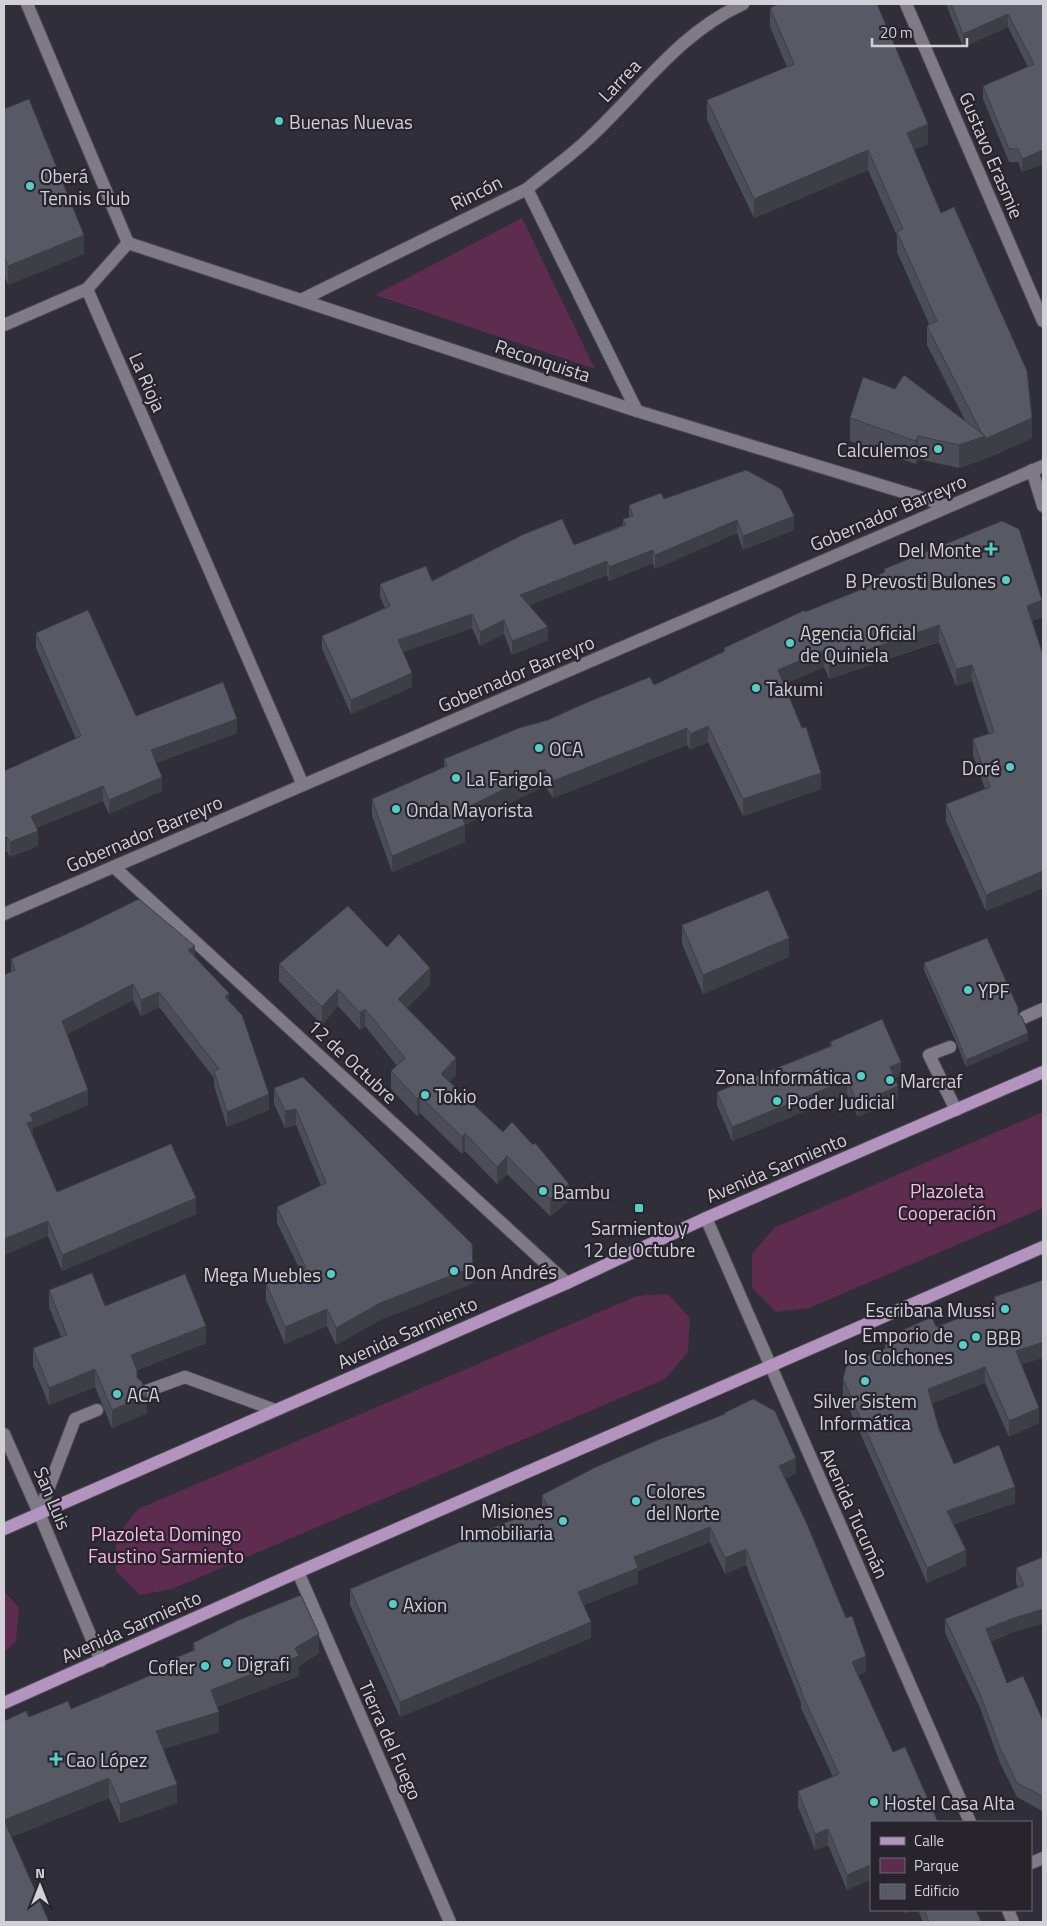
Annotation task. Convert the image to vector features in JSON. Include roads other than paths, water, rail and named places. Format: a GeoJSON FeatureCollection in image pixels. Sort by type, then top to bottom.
{"type":"FeatureCollection","features":[{"type":"Feature","properties":{"kind":"main road","name":"Avenida Sarmiento"},"geometry":{"type":"LineString","coordinates":[[4,1529],[567,1283],[706,1218],[1043,1072]]}},
{"type":"Feature","properties":{"kind":"main road","name":"Avenida Sarmiento"},"geometry":{"type":"LineString","coordinates":[[4,1703],[298,1572],[1043,1247]]}},
{"type":"Feature","properties":{"kind":"street"},"geometry":{"type":"LineString","coordinates":[[4,324],[87,289],[128,243],[28,4]]}},
{"type":"Feature","properties":{"kind":"street","name":"Larrea"},"geometry":{"type":"LineString","coordinates":[[526,189],[586,141],[679,46],[729,10],[743,4]]}},
{"type":"Feature","properties":{"kind":"street","name":"Gustavo Erasmie"},"geometry":{"type":"LineString","coordinates":[[906,4],[1043,321]]}},
{"type":"Feature","properties":{"kind":"street","name":"Rincón"},"geometry":{"type":"LineString","coordinates":[[301,300],[526,189],[637,410]]}},
{"type":"Feature","properties":{"kind":"street","name":"Reconquista"},"geometry":{"type":"LineString","coordinates":[[128,243],[637,410],[949,506]]}},
{"type":"Feature","properties":{"kind":"street","name":"La Rioja"},"geometry":{"type":"LineString","coordinates":[[87,289],[303,785]]}},
{"type":"Feature","properties":{"kind":"street"},"geometry":{"type":"LineString","coordinates":[[1038,468],[1043,506]]}},
{"type":"Feature","properties":{"kind":"street","name":"Gobernador Barreyro"},"geometry":{"type":"LineString","coordinates":[[4,914],[1038,468]]}},
{"type":"Feature","properties":{"kind":"street","name":"12 de Octubre"},"geometry":{"type":"LineString","coordinates":[[114,867],[567,1283]]}},
{"type":"Feature","properties":{"kind":"street"},"geometry":{"type":"LineString","coordinates":[[1026,1017],[1043,1009]]}},
{"type":"Feature","properties":{"kind":"street"},"geometry":{"type":"LineString","coordinates":[[950,1047],[930,1055],[956,1110]]}},
{"type":"Feature","properties":{"kind":"street","name":"Avenida Tucumán"},"geometry":{"type":"LineString","coordinates":[[706,1218],[970,1821]]}},
{"type":"Feature","properties":{"kind":"street"},"geometry":{"type":"LineString","coordinates":[[144,1392],[185,1377],[275,1410]]}},
{"type":"Feature","properties":{"kind":"street"},"geometry":{"type":"LineString","coordinates":[[39,1513],[75,1419],[97,1410]]}},
{"type":"Feature","properties":{"kind":"street","name":"San Luis"},"geometry":{"type":"LineString","coordinates":[[4,1434],[101,1661]]}},
{"type":"Feature","properties":{"kind":"street","name":"Tierra del Fuego"},"geometry":{"type":"LineString","coordinates":[[298,1572],[450,1922]]}},
{"type":"Feature","properties":{"kind":"place","name":"Buenas Nuevas"},"geometry":{"type":"Point","coordinates":[279,121]}},
{"type":"Feature","properties":{"kind":"place","name":"Oberá Tennis Club"},"geometry":{"type":"Point","coordinates":[30,186]}},
{"type":"Feature","properties":{"kind":"place","name":"Calculemos"},"geometry":{"type":"Point","coordinates":[938,449]}},
{"type":"Feature","properties":{"kind":"place","name":"Del Monte"},"geometry":{"type":"Point","coordinates":[991,549]}},
{"type":"Feature","properties":{"kind":"place","name":"B Prevosti Bulones"},"geometry":{"type":"Point","coordinates":[1006,580]}},
{"type":"Feature","properties":{"kind":"place","name":"Agencia Oficial de Quiniela"},"geometry":{"type":"Point","coordinates":[790,643]}},
{"type":"Feature","properties":{"kind":"place","name":"Takumi"},"geometry":{"type":"Point","coordinates":[756,688]}},
{"type":"Feature","properties":{"kind":"place","name":"OCA"},"geometry":{"type":"Point","coordinates":[539,748]}},
{"type":"Feature","properties":{"kind":"place","name":"Doré"},"geometry":{"type":"Point","coordinates":[1010,767]}},
{"type":"Feature","properties":{"kind":"place","name":"La Farigola"},"geometry":{"type":"Point","coordinates":[456,778]}},
{"type":"Feature","properties":{"kind":"place","name":"Onda Mayorista"},"geometry":{"type":"Point","coordinates":[396,809]}},
{"type":"Feature","properties":{"kind":"place","name":"YPF"},"geometry":{"type":"Point","coordinates":[968,990]}},
{"type":"Feature","properties":{"kind":"place","name":"Zona Informática"},"geometry":{"type":"Point","coordinates":[861,1076]}},
{"type":"Feature","properties":{"kind":"place","name":"Marcraf"},"geometry":{"type":"Point","coordinates":[890,1080]}},
{"type":"Feature","properties":{"kind":"place","name":"Tokio"},"geometry":{"type":"Point","coordinates":[425,1095]}},
{"type":"Feature","properties":{"kind":"place","name":"Poder Judicial"},"geometry":{"type":"Point","coordinates":[777,1101]}},
{"type":"Feature","properties":{"kind":"place","name":"Bambu"},"geometry":{"type":"Point","coordinates":[543,1191]}},
{"type":"Feature","properties":{"kind":"place","name":"Sarmiento y 12 de Octubre"},"geometry":{"type":"Point","coordinates":[639,1208]}},
{"type":"Feature","properties":{"kind":"place","name":"Don Andrés"},"geometry":{"type":"Point","coordinates":[454,1271]}},
{"type":"Feature","properties":{"kind":"place","name":"Mega Muebles"},"geometry":{"type":"Point","coordinates":[331,1274]}},
{"type":"Feature","properties":{"kind":"place","name":"Escribana Mussi"},"geometry":{"type":"Point","coordinates":[1005,1309]}},
{"type":"Feature","properties":{"kind":"place","name":"BBB"},"geometry":{"type":"Point","coordinates":[976,1337]}},
{"type":"Feature","properties":{"kind":"place","name":"Emporio de los Colchones"},"geometry":{"type":"Point","coordinates":[963,1345]}},
{"type":"Feature","properties":{"kind":"place","name":"Silver Sistem Informática"},"geometry":{"type":"Point","coordinates":[865,1381]}},
{"type":"Feature","properties":{"kind":"place","name":"ACA"},"geometry":{"type":"Point","coordinates":[117,1394]}},
{"type":"Feature","properties":{"kind":"place","name":"Colores del Norte"},"geometry":{"type":"Point","coordinates":[636,1501]}},
{"type":"Feature","properties":{"kind":"place","name":"Misiones Inmobiliaria"},"geometry":{"type":"Point","coordinates":[563,1521]}},
{"type":"Feature","properties":{"kind":"place","name":"Axion"},"geometry":{"type":"Point","coordinates":[393,1604]}},
{"type":"Feature","properties":{"kind":"place","name":"Digrafi"},"geometry":{"type":"Point","coordinates":[227,1663]}},
{"type":"Feature","properties":{"kind":"place","name":"Cofler"},"geometry":{"type":"Point","coordinates":[205,1666]}},
{"type":"Feature","properties":{"kind":"place","name":"Cao López"},"geometry":{"type":"Point","coordinates":[56,1759]}},
{"type":"Feature","properties":{"kind":"place","name":"Hostel Casa Alta"},"geometry":{"type":"Point","coordinates":[874,1802]}},
{"type":"Feature","properties":{"kind":"park label","name":"Plazoleta Cooperación"},"geometry":{"type":"Point","coordinates":[947,1201]}},
{"type":"Feature","properties":{"kind":"park label","name":"Plazoleta Domingo Faustino Sarmiento"},"geometry":{"type":"Point","coordinates":[166,1544]}}]}
